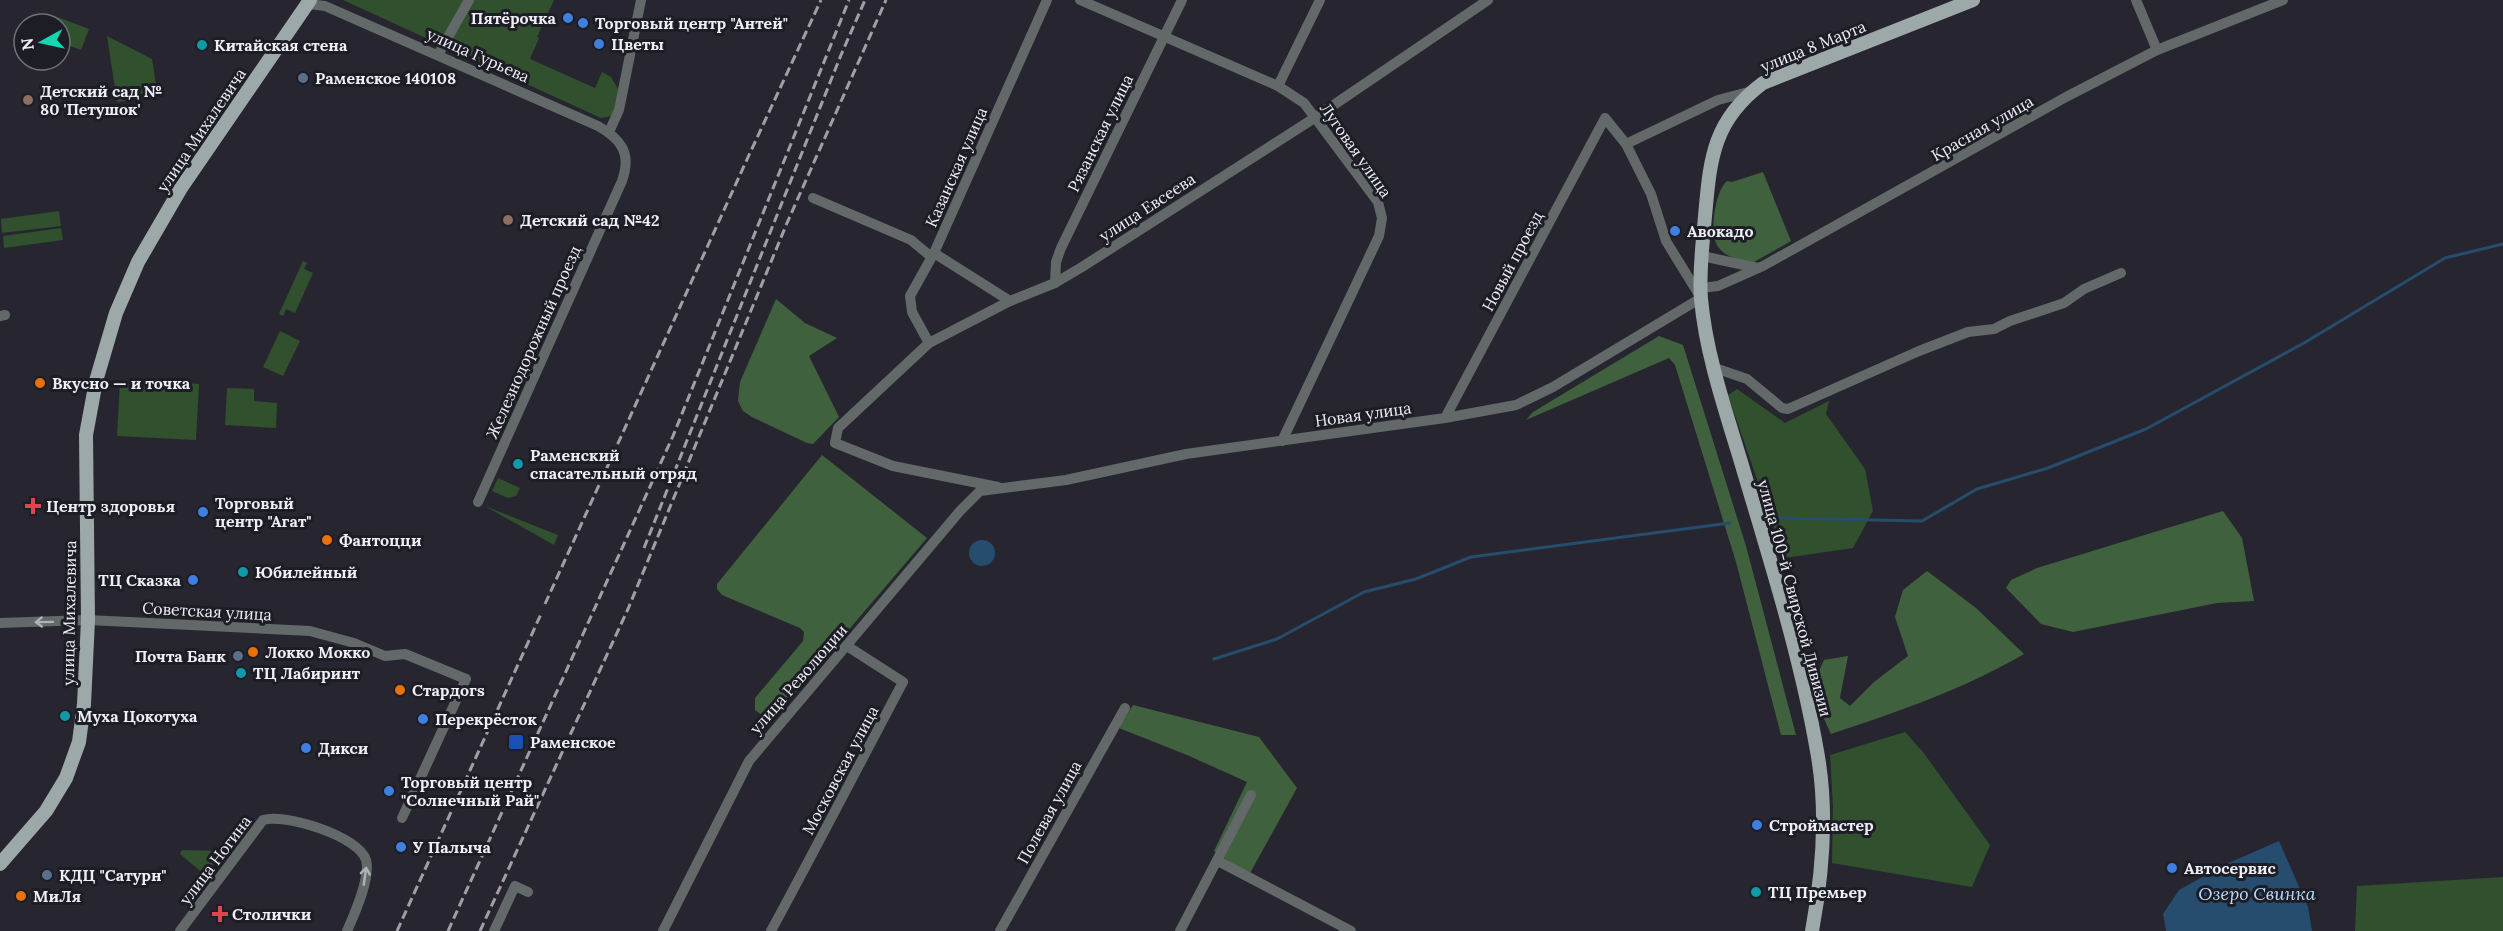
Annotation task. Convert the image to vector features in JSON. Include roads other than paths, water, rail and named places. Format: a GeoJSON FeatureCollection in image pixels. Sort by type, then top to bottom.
{"type":"FeatureCollection","features":[{"type":"Feature","properties":{"kind":"main road","name":"улица 8 Марта"},"geometry":{"type":"LineString","coordinates":[[1701,288],[1712,154],[1728,118],[1752,91],[1778,76],[1973,0]]}},
{"type":"Feature","properties":{"kind":"main road","name":"улица Михалевича"},"geometry":{"type":"LineString","coordinates":[[0,864],[46,811],[72,765],[82,730],[88,620],[86,435],[96,381],[116,313],[138,262],[181,188],[306,1]]}},
{"type":"Feature","properties":{"kind":"main road","name":"улица 100-й Свирской Дивизии"},"geometry":{"type":"LineString","coordinates":[[1701,288],[1715,368],[1803,683],[1819,758],[1823,809],[1822,852],[1819,895],[1812,931]]}},
{"type":"Feature","properties":{"kind":"street"},"geometry":{"type":"LineString","coordinates":[[438,55],[469,0]]}},
{"type":"Feature","properties":{"kind":"street"},"geometry":{"type":"LineString","coordinates":[[609,132],[620,110],[641,0]]}},
{"type":"Feature","properties":{"kind":"street","name":"Казанская улица"},"geometry":{"type":"LineString","coordinates":[[929,343],[909,303],[914,287],[934,254],[1047,0]]}},
{"type":"Feature","properties":{"kind":"street","name":"Луговая улица"},"geometry":{"type":"LineString","coordinates":[[1080,0],[1278,86],[1296,96],[1316,117],[1377,199],[1382,225],[1379,236],[1282,441]]}},
{"type":"Feature","properties":{"kind":"street","name":"Рязанская улица"},"geometry":{"type":"LineString","coordinates":[[1054,283],[1056,262],[1061,248],[1182,0]]}},
{"type":"Feature","properties":{"kind":"street"},"geometry":{"type":"LineString","coordinates":[[1278,86],[1320,0]]}},
{"type":"Feature","properties":{"kind":"street","name":"улица Евсеева"},"geometry":{"type":"LineString","coordinates":[[1004,488],[893,466],[835,443],[838,428],[929,343],[1010,301],[1054,283],[1316,117],[1488,0]]}},
{"type":"Feature","properties":{"kind":"street"},"geometry":{"type":"LineString","coordinates":[[2136,0],[2157,50]]}},
{"type":"Feature","properties":{"kind":"street","name":"Красная улица"},"geometry":{"type":"LineString","coordinates":[[1701,288],[1718,286],[1758,268],[2066,97],[2157,50],[2283,0]]}},
{"type":"Feature","properties":{"kind":"street","name":"улица Гурьева"},"geometry":{"type":"LineString","coordinates":[[306,1],[325,6],[609,132]]}},
{"type":"Feature","properties":{"kind":"street"},"geometry":{"type":"LineString","coordinates":[[1701,288],[1666,241],[1651,194],[1626,144],[1718,100],[1752,91]]}},
{"type":"Feature","properties":{"kind":"street","name":"Новый проезд"},"geometry":{"type":"LineString","coordinates":[[1445,418],[1605,118],[1626,144]]}},
{"type":"Feature","properties":{"kind":"street","name":"Железнодорожный проезд"},"geometry":{"type":"LineString","coordinates":[[478,502],[622,181],[626,161],[620,143],[609,132]]}},
{"type":"Feature","properties":{"kind":"street"},"geometry":{"type":"LineString","coordinates":[[813,198],[911,240],[929,255],[934,254],[1010,301]]}},
{"type":"Feature","properties":{"kind":"street"},"geometry":{"type":"LineString","coordinates":[[1702,256],[1758,268]]}},
{"type":"Feature","properties":{"kind":"street"},"geometry":{"type":"LineString","coordinates":[[1715,368],[1748,379],[1788,409],[1919,351],[1968,332],[1994,329],[2010,321],[2064,303],[2084,289],[2121,273]]}},
{"type":"Feature","properties":{"kind":"street","name":"Новая улица"},"geometry":{"type":"LineString","coordinates":[[1004,488],[1066,480],[1186,454],[1503,408],[1527,401],[1701,288]]}},
{"type":"Feature","properties":{"kind":"street","name":"улица Революции"},"geometry":{"type":"LineString","coordinates":[[663,931],[749,761],[975,495],[1004,488]]}},
{"type":"Feature","properties":{"kind":"street","name":"Советская улица"},"geometry":{"type":"LineString","coordinates":[[0,623],[88,620],[294,629],[354,643],[385,656],[407,655],[466,679],[402,818]]}},
{"type":"Feature","properties":{"kind":"street","name":"Московская улица"},"geometry":{"type":"LineString","coordinates":[[771,931],[903,682],[847,646]]}},
{"type":"Feature","properties":{"kind":"street","name":"Полевая улица"},"geometry":{"type":"LineString","coordinates":[[1000,931],[1125,708]]}},
{"type":"Feature","properties":{"kind":"street"},"geometry":{"type":"LineString","coordinates":[[1180,931],[1251,795]]}},
{"type":"Feature","properties":{"kind":"street","name":"улица Ногина"},"geometry":{"type":"LineString","coordinates":[[180,931],[263,820],[274,817],[328,831],[352,843],[366,860],[365,879],[347,931]]}},
{"type":"Feature","properties":{"kind":"street"},"geometry":{"type":"LineString","coordinates":[[1218,861],[1351,931]]}},
{"type":"Feature","properties":{"kind":"street"},"geometry":{"type":"LineString","coordinates":[[494,931],[515,886],[528,892]]}},
{"type":"Feature","properties":{"kind":"water"},"geometry":{"type":"Polygon","coordinates":[[[982,540],[991,544],[995,553],[991,562],[982,566],[973,562],[969,553],[973,544],[982,540]]]}},
{"type":"Feature","properties":{"kind":"water","name":"Озеро Свинка"},"geometry":{"type":"Polygon","coordinates":[[[2279,841],[2308,907],[2312,931],[2166,931],[2163,914],[2179,890],[2224,865],[2279,841]]]}},
{"type":"Feature","properties":{"kind":"waterway"},"geometry":{"type":"LineString","coordinates":[[1776,518],[1922,521],[1977,489],[2048,468],[2146,429],[2304,343],[2445,258],[2503,244]]}},
{"type":"Feature","properties":{"kind":"waterway"},"geometry":{"type":"LineString","coordinates":[[1214,659],[1277,639],[1364,592],[1416,579],[1471,557],[1730,523]]}},
{"type":"Feature","properties":{"kind":"railway"},"geometry":{"type":"LineString","coordinates":[[545,604],[821,0]]}},
{"type":"Feature","properties":{"kind":"railway"},"geometry":{"type":"LineString","coordinates":[[448,931],[673,436],[849,0]]}},
{"type":"Feature","properties":{"kind":"railway"},"geometry":{"type":"LineString","coordinates":[[644,548],[865,0]]}},
{"type":"Feature","properties":{"kind":"railway"},"geometry":{"type":"LineString","coordinates":[[480,931],[628,609],[787,223],[886,0]]}},
{"type":"Feature","properties":{"kind":"railway"},"geometry":{"type":"LineString","coordinates":[[397,931],[541,614]]}},
{"type":"Feature","properties":{"kind":"place","name":"Пятёрочка"},"geometry":{"type":"Point","coordinates":[568,18]}},
{"type":"Feature","properties":{"kind":"place","name":"Торговый центр \"Антей\""},"geometry":{"type":"Point","coordinates":[583,23]}},
{"type":"Feature","properties":{"kind":"place","name":"Цветы"},"geometry":{"type":"Point","coordinates":[599,44]}},
{"type":"Feature","properties":{"kind":"place","name":"Китайская стена"},"geometry":{"type":"Point","coordinates":[202,45]}},
{"type":"Feature","properties":{"kind":"place","name":"Раменское 140108"},"geometry":{"type":"Point","coordinates":[303,78]}},
{"type":"Feature","properties":{"kind":"place","name":"Детский сад № 80 'Петушок'"},"geometry":{"type":"Point","coordinates":[28,100]}},
{"type":"Feature","properties":{"kind":"place","name":"Детский сад №42"},"geometry":{"type":"Point","coordinates":[508,220]}},
{"type":"Feature","properties":{"kind":"place","name":"Авокадо"},"geometry":{"type":"Point","coordinates":[1675,231]}},
{"type":"Feature","properties":{"kind":"place","name":"Вкусно — и точка"},"geometry":{"type":"Point","coordinates":[40,383]}},
{"type":"Feature","properties":{"kind":"place","name":"Раменский спасательный отряд"},"geometry":{"type":"Point","coordinates":[518,464]}},
{"type":"Feature","properties":{"kind":"place","name":"Центр здоровья"},"geometry":{"type":"Point","coordinates":[33,506]}},
{"type":"Feature","properties":{"kind":"place","name":"Торговый центр \"Агат\""},"geometry":{"type":"Point","coordinates":[203,512]}},
{"type":"Feature","properties":{"kind":"place","name":"Фантоцци"},"geometry":{"type":"Point","coordinates":[327,540]}},
{"type":"Feature","properties":{"kind":"place","name":"Юбилейный"},"geometry":{"type":"Point","coordinates":[243,572]}},
{"type":"Feature","properties":{"kind":"place","name":"ТЦ Сказка"},"geometry":{"type":"Point","coordinates":[193,580]}},
{"type":"Feature","properties":{"kind":"place","name":"Локко Мокко"},"geometry":{"type":"Point","coordinates":[253,652]}},
{"type":"Feature","properties":{"kind":"place","name":"Почта Банк"},"geometry":{"type":"Point","coordinates":[238,656]}},
{"type":"Feature","properties":{"kind":"place","name":"ТЦ Лабиринт"},"geometry":{"type":"Point","coordinates":[241,673]}},
{"type":"Feature","properties":{"kind":"place","name":"Стардогs"},"geometry":{"type":"Point","coordinates":[400,690]}},
{"type":"Feature","properties":{"kind":"place","name":"Муха Цокотуха"},"geometry":{"type":"Point","coordinates":[65,716]}},
{"type":"Feature","properties":{"kind":"place","name":"Перекрёсток"},"geometry":{"type":"Point","coordinates":[423,719]}},
{"type":"Feature","properties":{"kind":"place","name":"Раменское"},"geometry":{"type":"Point","coordinates":[516,742]}},
{"type":"Feature","properties":{"kind":"place","name":"Дикси"},"geometry":{"type":"Point","coordinates":[306,748]}},
{"type":"Feature","properties":{"kind":"place","name":"Торговый центр \"Солнечный Рай\""},"geometry":{"type":"Point","coordinates":[389,791]}},
{"type":"Feature","properties":{"kind":"place","name":"Строймастер"},"geometry":{"type":"Point","coordinates":[1757,825]}},
{"type":"Feature","properties":{"kind":"place","name":"У Палыча"},"geometry":{"type":"Point","coordinates":[401,847]}},
{"type":"Feature","properties":{"kind":"place","name":"Автосервис"},"geometry":{"type":"Point","coordinates":[2172,868]}},
{"type":"Feature","properties":{"kind":"place","name":"КДЦ \"Сатурн\""},"geometry":{"type":"Point","coordinates":[47,875]}},
{"type":"Feature","properties":{"kind":"place","name":"ТЦ Премьер"},"geometry":{"type":"Point","coordinates":[1756,892]}},
{"type":"Feature","properties":{"kind":"place","name":"МиЛя"},"geometry":{"type":"Point","coordinates":[21,896]}},
{"type":"Feature","properties":{"kind":"place","name":"Столички"},"geometry":{"type":"Point","coordinates":[220,914]}}]}
